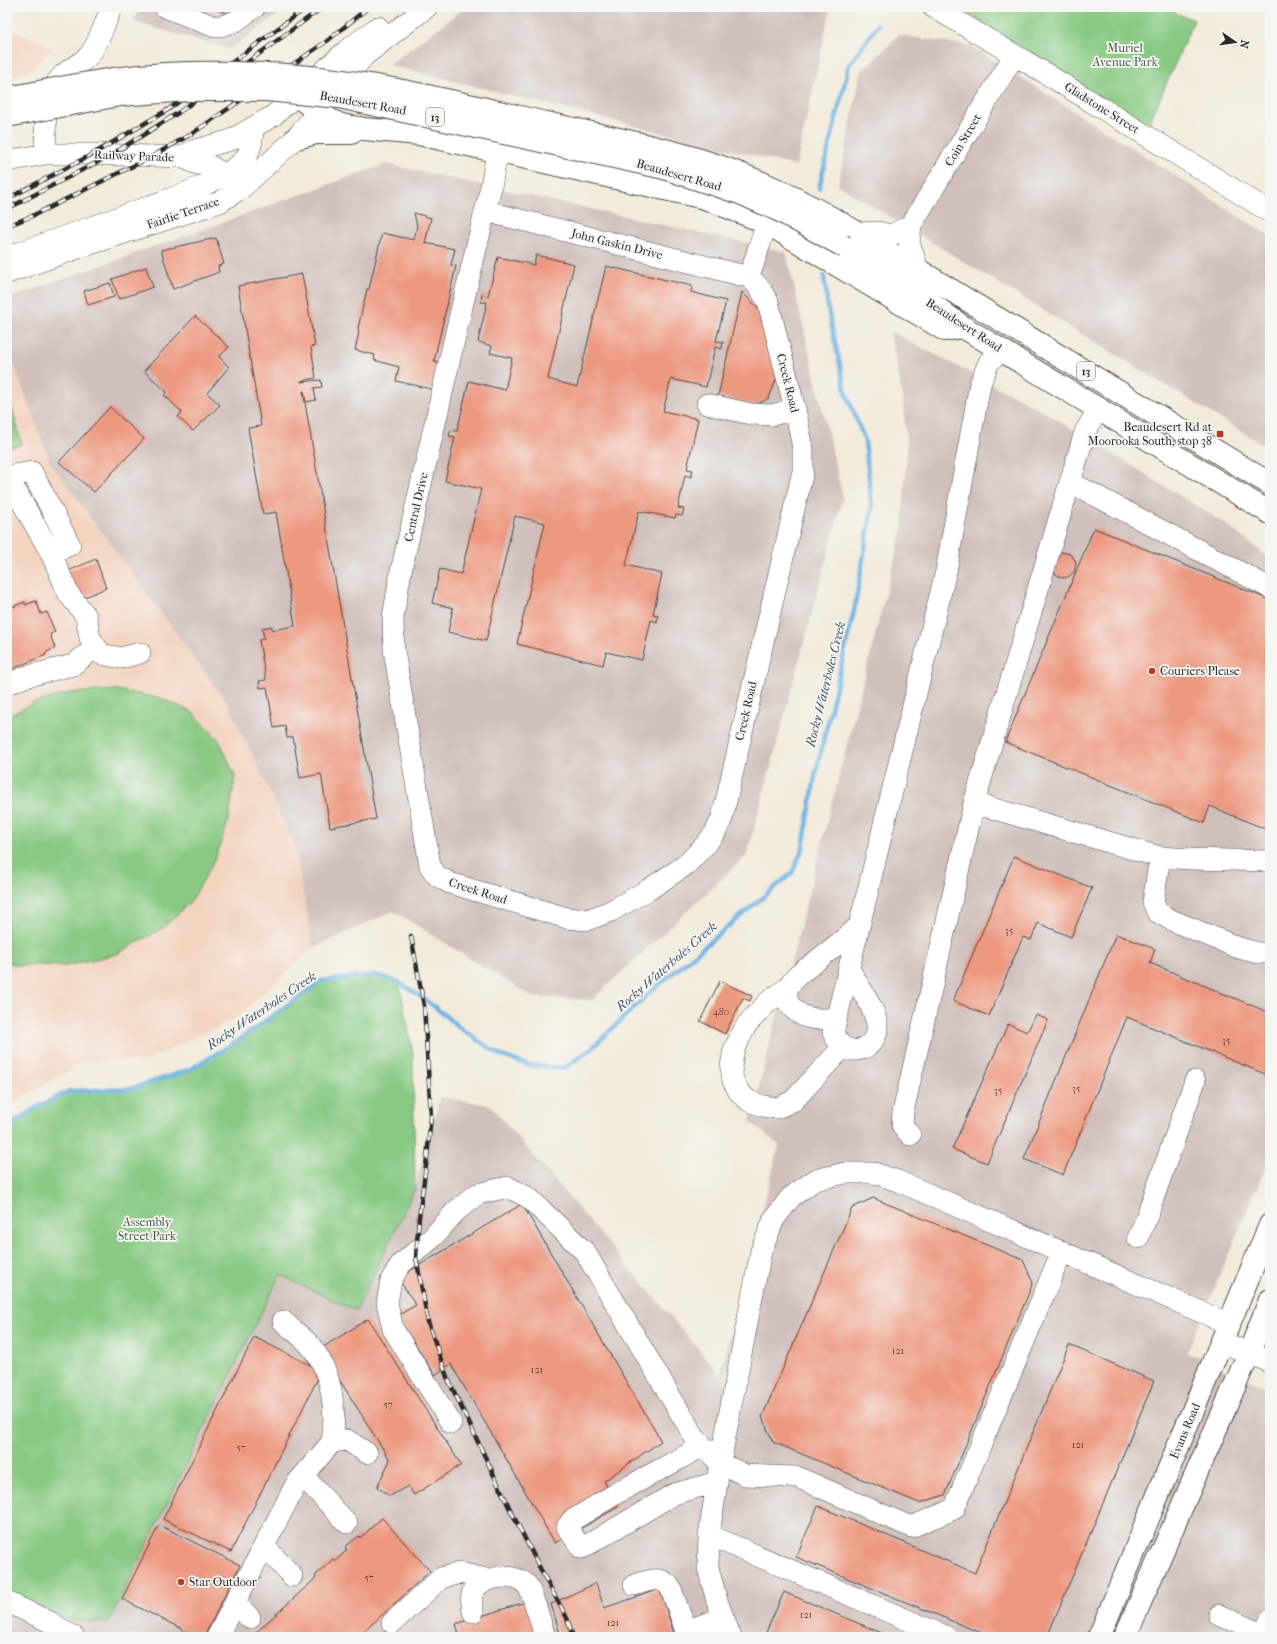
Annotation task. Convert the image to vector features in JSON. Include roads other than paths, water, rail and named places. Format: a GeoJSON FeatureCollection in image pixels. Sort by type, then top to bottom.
{"type":"FeatureCollection","features":[{"type":"Feature","properties":{"kind":"main road","name":"Beaudesert Road"},"geometry":{"type":"LineString","coordinates":[[7,98],[123,78],[189,73],[266,74],[336,80],[409,92],[661,149],[734,171],[777,190],[849,235],[918,269],[1270,484]]}},
{"type":"Feature","properties":{"kind":"main road","name":"Beaudesert Road"},"geometry":{"type":"LineString","coordinates":[[7,116],[120,95],[188,90],[266,90],[339,97],[664,168],[740,193],[780,211],[849,235],[929,302],[963,327],[1270,513]]}},
{"type":"Feature","properties":{"kind":"main road"},"geometry":{"type":"LineString","coordinates":[[297,96],[322,107],[340,108],[488,140],[492,142],[497,152]]}},
{"type":"Feature","properties":{"kind":"main road"},"geometry":{"type":"LineString","coordinates":[[322,107],[337,123],[364,129],[419,134],[705,198],[767,223],[945,330],[963,327]]}},
{"type":"Feature","properties":{"kind":"main road"},"geometry":{"type":"LineString","coordinates":[[296,138],[316,132],[354,133],[364,129]]}},
{"type":"Feature","properties":{"kind":"main road","name":"Evans Road"},"geometry":{"type":"LineString","coordinates":[[1099,1637],[1270,1225]]}},
{"type":"Feature","properties":{"kind":"main road"},"geometry":{"type":"LineString","coordinates":[[1125,1637],[1249,1353],[1270,1300]]}},
{"type":"Feature","properties":{"kind":"street"},"geometry":{"type":"LineString","coordinates":[[46,154],[46,109],[51,92],[64,74],[90,54],[112,7]]}},
{"type":"Feature","properties":{"kind":"street"},"geometry":{"type":"LineString","coordinates":[[166,7],[215,27],[225,26],[236,21],[255,7]]}},
{"type":"Feature","properties":{"kind":"street","name":"Railway Parade"},"geometry":{"type":"LineString","coordinates":[[7,161],[46,154],[93,154],[185,159],[194,150],[231,140],[273,116],[297,96],[317,75],[347,50],[404,7]]}},
{"type":"Feature","properties":{"kind":"street"},"geometry":{"type":"LineString","coordinates":[[322,107],[364,56],[427,7]]}},
{"type":"Feature","properties":{"kind":"street","name":"Gladstone Street"},"geometry":{"type":"LineString","coordinates":[[933,7],[1040,70],[1270,212]]}},
{"type":"Feature","properties":{"kind":"street","name":"Coin Street"},"geometry":{"type":"LineString","coordinates":[[918,269],[909,242],[911,225],[1014,56]]}},
{"type":"Feature","properties":{"kind":"street","name":"Fairlie Terrace"},"geometry":{"type":"LineString","coordinates":[[7,273],[78,248],[220,202],[243,187],[296,138],[322,107]]}},
{"type":"Feature","properties":{"kind":"street","name":"Fairlie Terrace"},"geometry":{"type":"LineString","coordinates":[[7,257],[75,234],[183,194],[224,174],[242,163],[248,154],[253,137],[253,127]]}},
{"type":"Feature","properties":{"kind":"street","name":"Central Drive"},"geometry":{"type":"LineString","coordinates":[[430,866],[394,650],[393,617],[409,534],[491,187],[497,152]]}},
{"type":"Feature","properties":{"kind":"street"},"geometry":{"type":"LineString","coordinates":[[185,159],[209,166],[243,187]]}},
{"type":"Feature","properties":{"kind":"street"},"geometry":{"type":"LineString","coordinates":[[183,194],[190,177],[191,169],[185,159]]}},
{"type":"Feature","properties":{"kind":"street","name":"John Gaskin Drive"},"geometry":{"type":"LineString","coordinates":[[485,211],[749,277]]}},
{"type":"Feature","properties":{"kind":"street"},"geometry":{"type":"LineString","coordinates":[[749,277],[767,223]]}},
{"type":"Feature","properties":{"kind":"street"},"geometry":{"type":"LineString","coordinates":[[849,235],[878,232],[891,234],[911,225]]}},
{"type":"Feature","properties":{"kind":"street","name":"Creek Road"},"geometry":{"type":"LineString","coordinates":[[430,866],[437,876],[450,883],[567,918],[587,920],[611,911],[648,890],[687,864],[715,833],[722,818],[803,471],[803,448],[795,409],[768,302],[759,287],[749,277]]}},
{"type":"Feature","properties":{"kind":"street"},"geometry":{"type":"LineString","coordinates":[[849,969],[873,1013],[877,1026],[875,1036],[869,1045],[859,1050],[846,1049],[837,1042],[833,1033],[946,571],[980,384],[989,362],[1002,350]]}},
{"type":"Feature","properties":{"kind":"street"},"geometry":{"type":"LineString","coordinates":[[707,404],[751,414],[772,415],[795,409]]}},
{"type":"Feature","properties":{"kind":"street"},"geometry":{"type":"LineString","coordinates":[[910,1135],[902,1125],[903,1112],[974,802],[1085,432],[1099,408]]}},
{"type":"Feature","properties":{"kind":"street"},"geometry":{"type":"LineString","coordinates":[[1070,482],[1270,588]]}},
{"type":"Feature","properties":{"kind":"street"},"geometry":{"type":"LineString","coordinates":[[51,553],[68,593],[86,616],[90,638],[101,654],[121,658],[140,653]]}},
{"type":"Feature","properties":{"kind":"street"},"geometry":{"type":"LineString","coordinates":[[7,684],[28,676],[73,665],[96,647]]}},
{"type":"Feature","properties":{"kind":"street"},"geometry":{"type":"LineString","coordinates":[[974,802],[1160,857],[1270,861]]}},
{"type":"Feature","properties":{"kind":"street"},"geometry":{"type":"LineString","coordinates":[[1160,857],[1153,902],[1157,912],[1171,920],[1239,948],[1258,953],[1270,953]]}},
{"type":"Feature","properties":{"kind":"street"},"geometry":{"type":"LineString","coordinates":[[843,1047],[793,1101],[777,1108],[763,1106],[749,1101],[739,1092],[733,1081],[731,1066],[734,1049],[747,1024],[768,1002],[788,988],[797,976],[860,925]]}},
{"type":"Feature","properties":{"kind":"street"},"geometry":{"type":"LineString","coordinates":[[788,988],[787,1001],[799,1014],[814,1020],[837,1018]]}},
{"type":"Feature","properties":{"kind":"street"},"geometry":{"type":"LineString","coordinates":[[1138,1238],[1195,1081]]}},
{"type":"Feature","properties":{"kind":"street"},"geometry":{"type":"LineString","coordinates":[[731,1637],[717,1601],[708,1568],[709,1536],[718,1472],[761,1251],[774,1219],[791,1197],[815,1180],[846,1173],[874,1173],[898,1181],[1062,1251],[1226,1333],[1249,1353],[1270,1362]]}},
{"type":"Feature","properties":{"kind":"street"},"geometry":{"type":"LineString","coordinates":[[451,1423],[393,1329],[387,1303],[391,1280],[402,1264],[431,1239],[455,1212],[477,1194],[508,1187],[529,1198],[585,1252],[695,1438],[703,1446],[718,1472]]}},
{"type":"Feature","properties":{"kind":"street"},"geometry":{"type":"LineString","coordinates":[[703,1446],[617,1493],[571,1521],[567,1527],[578,1545],[581,1548],[584,1547],[674,1494],[718,1472],[746,1475],[797,1476],[911,1527],[954,1509],[1062,1251]]}},
{"type":"Feature","properties":{"kind":"street"},"geometry":{"type":"LineString","coordinates":[[218,1637],[296,1484],[332,1442],[334,1427],[332,1397],[326,1372],[317,1355],[308,1343],[282,1321]]}},
{"type":"Feature","properties":{"kind":"street"},"geometry":{"type":"LineString","coordinates":[[332,1442],[347,1440],[367,1453]]}},
{"type":"Feature","properties":{"kind":"street"},"geometry":{"type":"LineString","coordinates":[[303,1476],[347,1523]]}},
{"type":"Feature","properties":{"kind":"street"},"geometry":{"type":"LineString","coordinates":[[709,1536],[947,1637]]}},
{"type":"Feature","properties":{"kind":"street"},"geometry":{"type":"LineString","coordinates":[[264,1546],[292,1576]]}},
{"type":"Feature","properties":{"kind":"street"},"geometry":{"type":"LineString","coordinates":[[392,1623],[441,1578],[460,1573],[486,1579],[511,1576],[522,1580],[528,1586],[545,1637]]}},
{"type":"Feature","properties":{"kind":"street"},"geometry":{"type":"LineString","coordinates":[[473,1612],[471,1594],[477,1585],[486,1579]]}},
{"type":"Feature","properties":{"kind":"street"},"geometry":{"type":"LineString","coordinates":[[634,1585],[660,1579],[667,1582],[671,1588],[687,1634],[723,1618]]}},
{"type":"Feature","properties":{"kind":"street"},"geometry":{"type":"LineString","coordinates":[[7,1602],[50,1622],[73,1636]]}},
{"type":"Feature","properties":{"kind":"street"},"geometry":{"type":"LineString","coordinates":[[235,1602],[250,1618]]}},
{"type":"Feature","properties":{"kind":"street"},"geometry":{"type":"LineString","coordinates":[[1219,1615],[1264,1635],[1270,1620]]}},
{"type":"Feature","properties":{"kind":"waterway"},"geometry":{"type":"LineString","coordinates":[[819,188],[849,65],[878,25]]}},
{"type":"Feature","properties":{"kind":"waterway","name":"Rocky Waterholes Creek"},"geometry":{"type":"LineString","coordinates":[[7,1127],[36,1108],[69,1091],[130,1089],[189,1070],[236,1042],[321,981],[375,975],[399,982],[435,1007],[460,1028],[500,1055],[528,1065],[564,1068],[590,1050],[648,994],[792,873],[803,848],[816,772],[854,611],[872,508],[865,441],[846,393],[828,309],[824,276]]}},
{"type":"Feature","properties":{"kind":"railway"},"geometry":{"type":"LineString","coordinates":[[7,199],[93,154],[169,109],[307,7]]}},
{"type":"Feature","properties":{"kind":"railway"},"geometry":{"type":"LineString","coordinates":[[7,209],[111,155],[178,113],[323,7]]}},
{"type":"Feature","properties":{"kind":"railway"},"geometry":{"type":"LineString","coordinates":[[7,226],[32,216],[153,156],[193,133],[327,41],[369,7]]}},
{"type":"Feature","properties":{"kind":"railway"},"geometry":{"type":"LineString","coordinates":[[411,936],[424,1006],[431,1116],[419,1217],[416,1257],[428,1322],[447,1377],[510,1509],[567,1618],[573,1637]]}},
{"type":"Feature","properties":{"kind":"place","name":"Beaudesert Rd at Moorooka South, stop 38"},"geometry":{"type":"Point","coordinates":[1220,434]}},
{"type":"Feature","properties":{"kind":"place","name":"Couriers Please"},"geometry":{"type":"Point","coordinates":[1152,671]}},
{"type":"Feature","properties":{"kind":"place","name":"Star Outdoor"},"geometry":{"type":"Point","coordinates":[181,1582]}},
{"type":"Feature","properties":{"kind":"park label","name":"Muriel Avenue Park"},"geometry":{"type":"Point","coordinates":[1125,55]}},
{"type":"Feature","properties":{"kind":"park label","name":"Assembly Street Park"},"geometry":{"type":"Point","coordinates":[147,1229]}}]}
